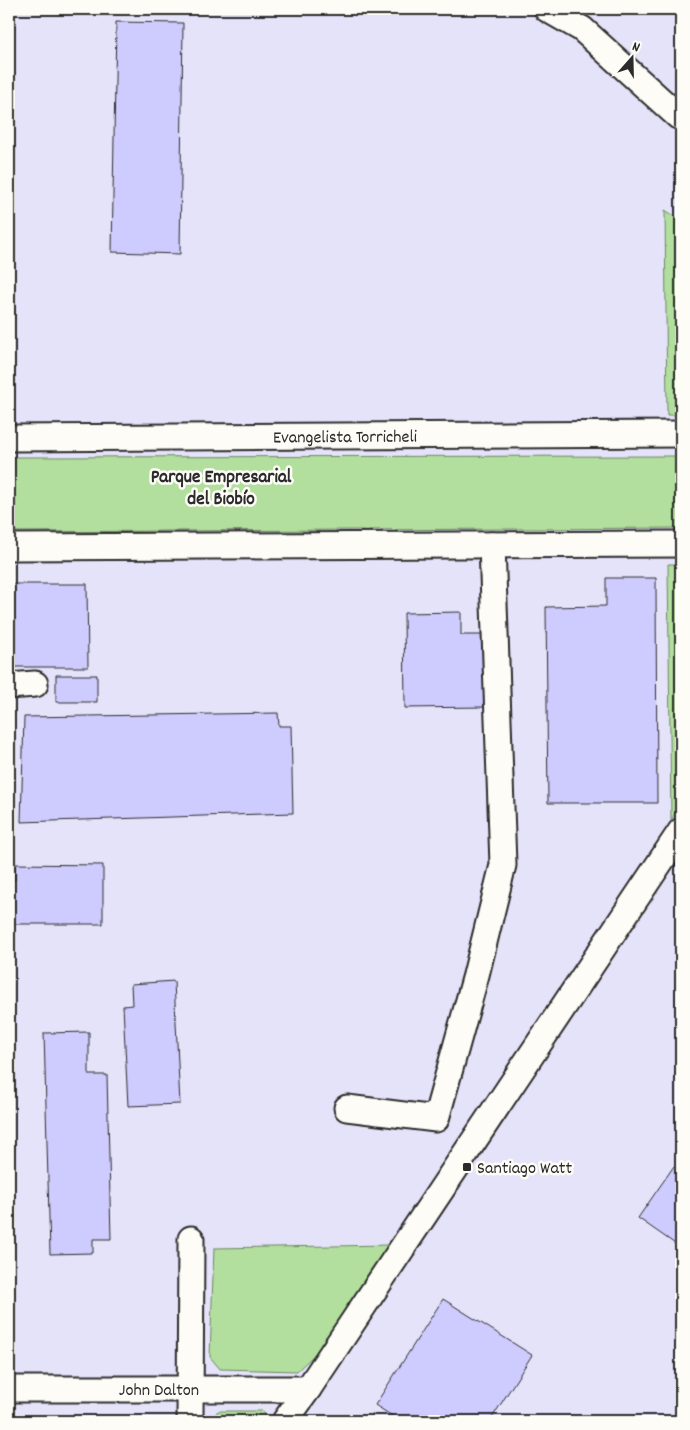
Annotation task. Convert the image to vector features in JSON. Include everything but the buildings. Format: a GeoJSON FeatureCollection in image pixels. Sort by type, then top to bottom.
{"type":"FeatureCollection","features":[{"type":"Feature","properties":{"kind":"street"},"geometry":{"type":"LineString","coordinates":[[547,9],[582,29],[678,116]]}},
{"type":"Feature","properties":{"kind":"street","name":"Evangelista Torricheli"},"geometry":{"type":"LineString","coordinates":[[9,438],[681,434]]}},
{"type":"Feature","properties":{"kind":"street"},"geometry":{"type":"LineString","coordinates":[[9,547],[681,544]]}},
{"type":"Feature","properties":{"kind":"street"},"geometry":{"type":"LineString","coordinates":[[347,1108],[436,1119],[476,975],[503,865],[492,545]]}},
{"type":"Feature","properties":{"kind":"street"},"geometry":{"type":"LineString","coordinates":[[9,686],[36,684]]}},
{"type":"Feature","properties":{"kind":"street"},"geometry":{"type":"LineString","coordinates":[[285,1421],[681,831]]}},
{"type":"Feature","properties":{"kind":"street"},"geometry":{"type":"LineString","coordinates":[[190,1421],[191,1239]]}},
{"type":"Feature","properties":{"kind":"street","name":"John Dalton"},"geometry":{"type":"LineString","coordinates":[[9,1389],[308,1389]]}},
{"type":"Feature","properties":{"kind":"shaded area"},"geometry":{"type":"Polygon","coordinates":[[[9,9],[681,9],[681,1421],[9,1421],[9,9]]]}},
{"type":"Feature","properties":{"kind":"green space"},"geometry":{"type":"Polygon","coordinates":[[[665,210],[681,220],[681,415],[667,415],[665,210]]]}},
{"type":"Feature","properties":{"kind":"green space"},"geometry":{"type":"Polygon","coordinates":[[[681,456],[681,528],[9,532],[9,457],[681,456]]]}},
{"type":"Feature","properties":{"kind":"green space"},"geometry":{"type":"Polygon","coordinates":[[[668,564],[681,564],[681,804],[671,820],[668,564]]]}},
{"type":"Feature","properties":{"kind":"green space"},"geometry":{"type":"Polygon","coordinates":[[[390,1245],[314,1355],[297,1371],[220,1369],[210,1357],[214,1248],[390,1245]]]}},
{"type":"Feature","properties":{"kind":"green space"},"geometry":{"type":"Polygon","coordinates":[[[218,1411],[262,1411],[268,1417],[266,1421],[208,1421],[218,1411]]]}},
{"type":"Feature","properties":{"kind":"place","name":"Santiago Watt"},"geometry":{"type":"Point","coordinates":[467,1167]}},
{"type":"Feature","properties":{"kind":"district","name":"Parque Empresarial del Biobío"},"geometry":{"type":"Point","coordinates":[221,486]}}]}
